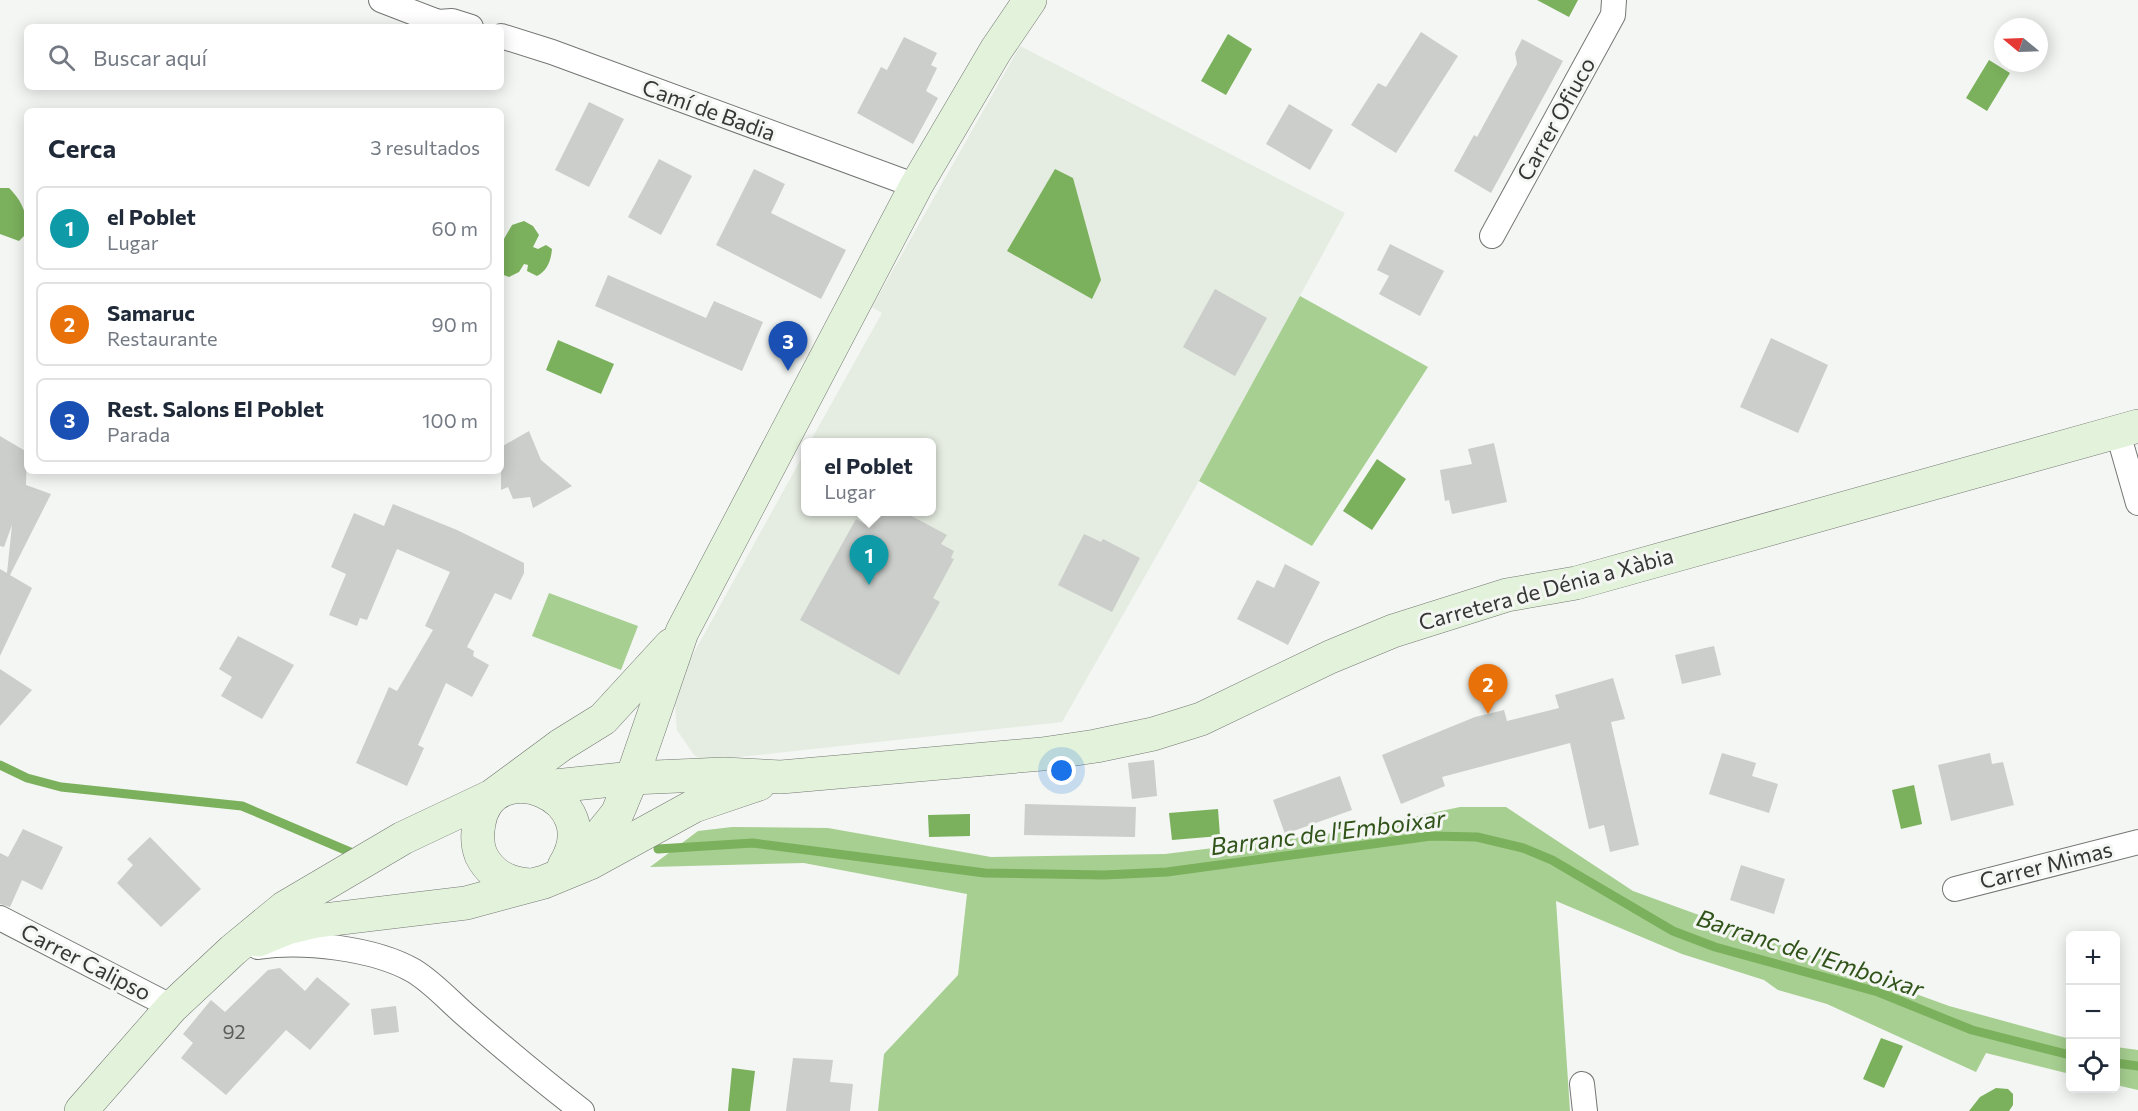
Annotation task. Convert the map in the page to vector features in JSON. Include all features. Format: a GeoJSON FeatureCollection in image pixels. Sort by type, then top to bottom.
{"type":"FeatureCollection","features":[{"type":"Feature","properties":{"kind":"street"},"geometry":{"type":"LineString","coordinates":[[381,0],[438,22],[452,21],[462,24]]}},
{"type":"Feature","properties":{"kind":"street"},"geometry":{"type":"LineString","coordinates":[[227,955],[287,928],[316,921],[465,903],[540,883],[581,858],[609,824],[620,806],[632,778],[682,632],[916,186],[996,50],[1030,0]]}},
{"type":"Feature","properties":{"kind":"street","name":"Carrer Ofiuco"},"geometry":{"type":"LineString","coordinates":[[1492,236],[1613,15],[1614,0]]}},
{"type":"Feature","properties":{"kind":"street","name":"Camí de Badia"},"geometry":{"type":"LineString","coordinates":[[504,37],[552,52],[916,186]]}},
{"type":"Feature","properties":{"kind":"street"},"geometry":{"type":"LineString","coordinates":[[2128,429],[2138,503]]}},
{"type":"Feature","properties":{"kind":"street","name":"Carretera de Dénia a Xàbia"},"geometry":{"type":"LineString","coordinates":[[535,788],[632,778],[724,774],[781,777],[1042,754],[1153,734],[1201,719],[1330,657],[1444,614],[1507,595],[1576,583],[1751,532],[2128,429]]}},
{"type":"Feature","properties":{"kind":"street"},"geometry":{"type":"LineString","coordinates":[[540,883],[513,884],[498,877],[487,866],[480,852],[477,834],[480,819],[492,796],[612,711],[682,632]]}},
{"type":"Feature","properties":{"kind":"street","name":"Carretera de Dénia a Xàbia"},"geometry":{"type":"LineString","coordinates":[[581,858],[694,806],[781,777]]}},
{"type":"Feature","properties":{"kind":"street"},"geometry":{"type":"LineString","coordinates":[[81,1111],[172,1007],[227,955],[284,908],[403,838],[505,790],[535,788],[550,793],[563,802],[572,820],[581,858]]}},
{"type":"Feature","properties":{"kind":"street","name":"Carrer Mimas"},"geometry":{"type":"LineString","coordinates":[[1955,889],[2138,842]]}},
{"type":"Feature","properties":{"kind":"street","name":"Carrer Calipso"},"geometry":{"type":"LineString","coordinates":[[0,918],[172,1007]]}},
{"type":"Feature","properties":{"kind":"street"},"geometry":{"type":"LineString","coordinates":[[227,955],[257,947],[285,944],[372,956],[412,970],[436,986],[540,1079],[582,1111]]}},
{"type":"Feature","properties":{"kind":"street"},"geometry":{"type":"LineString","coordinates":[[1582,1084],[1585,1111]]}},
{"type":"Feature","properties":{"kind":"shaded area"},"geometry":{"type":"Polygon","coordinates":[[[1537,0],[1578,0],[1569,17],[1537,0]]]}},
{"type":"Feature","properties":{"kind":"shaded area"},"geometry":{"type":"Polygon","coordinates":[[[1228,34],[1252,49],[1226,95],[1201,81],[1228,34]]]}},
{"type":"Feature","properties":{"kind":"shaded area"},"geometry":{"type":"Polygon","coordinates":[[[1020,46],[1345,213],[1199,481],[1062,722],[703,761],[694,755],[677,730],[675,705],[685,669],[801,459],[801,516],[936,516],[936,438],[812,438],[882,313],[872,307],[1020,46]]]}},
{"type":"Feature","properties":{"kind":"shaded area"},"geometry":{"type":"Polygon","coordinates":[[[1989,60],[1994,63],[1994,72],[2010,73],[1987,111],[1966,98],[1989,60]]]}},
{"type":"Feature","properties":{"kind":"shaded area"},"geometry":{"type":"Polygon","coordinates":[[[1055,169],[1073,178],[1101,280],[1092,299],[1007,251],[1055,169]]]}},
{"type":"Feature","properties":{"kind":"shaded area"},"geometry":{"type":"Polygon","coordinates":[[[0,188],[9,188],[18,198],[23,209],[24,236],[19,241],[0,234],[0,188]]]}},
{"type":"Feature","properties":{"kind":"shaded area"},"geometry":{"type":"Polygon","coordinates":[[[524,221],[533,226],[539,235],[533,247],[538,249],[546,245],[552,249],[548,265],[537,276],[527,271],[528,265],[524,264],[519,272],[509,277],[504,275],[504,239],[512,225],[524,221]]]}},
{"type":"Feature","properties":{"kind":"shaded area"},"geometry":{"type":"Polygon","coordinates":[[[1300,296],[1428,367],[1312,546],[1199,481],[1300,296]]]}},
{"type":"Feature","properties":{"kind":"shaded area"},"geometry":{"type":"Polygon","coordinates":[[[558,340],[614,364],[601,394],[546,370],[558,340]]]}},
{"type":"Feature","properties":{"kind":"shaded area"},"geometry":{"type":"Polygon","coordinates":[[[1377,459],[1406,479],[1372,530],[1343,511],[1377,459]]]}},
{"type":"Feature","properties":{"kind":"shaded area"},"geometry":{"type":"Polygon","coordinates":[[[549,593],[638,626],[621,670],[532,636],[549,593]]]}},
{"type":"Feature","properties":{"kind":"shaded area"},"geometry":{"type":"Polygon","coordinates":[[[1914,785],[1922,824],[1901,829],[1892,790],[1914,785]]]}},
{"type":"Feature","properties":{"kind":"shaded area"},"geometry":{"type":"Polygon","coordinates":[[[1460,807],[1506,807],[1633,891],[1949,1006],[2066,1038],[2066,1073],[1986,1053],[1976,1072],[1827,1004],[1778,990],[1764,980],[1682,954],[1556,901],[1570,1111],[878,1111],[884,1054],[958,975],[967,894],[804,863],[650,867],[698,831],[732,827],[828,828],[991,857],[1165,854],[1342,832],[1460,807]]]}},
{"type":"Feature","properties":{"kind":"shaded area"},"geometry":{"type":"Polygon","coordinates":[[[1218,809],[1220,836],[1172,840],[1169,813],[1218,809]]]}},
{"type":"Feature","properties":{"kind":"shaded area"},"geometry":{"type":"Polygon","coordinates":[[[970,814],[970,836],[929,837],[928,815],[970,814]]]}},
{"type":"Feature","properties":{"kind":"shaded area"},"geometry":{"type":"Polygon","coordinates":[[[1881,1038],[1903,1046],[1884,1088],[1863,1079],[1881,1038]]]}},
{"type":"Feature","properties":{"kind":"shaded area"},"geometry":{"type":"Polygon","coordinates":[[[2120,1048],[2138,1050],[2138,1090],[2120,1086],[2120,1048]]]}},
{"type":"Feature","properties":{"kind":"shaded area"},"geometry":{"type":"Polygon","coordinates":[[[732,1068],[755,1071],[750,1111],[728,1111],[732,1068]]]}},
{"type":"Feature","properties":{"kind":"shaded area"},"geometry":{"type":"Polygon","coordinates":[[[1996,1088],[2008,1089],[2013,1094],[2013,1105],[2009,1111],[1969,1111],[1980,1097],[1996,1088]]]}},
{"type":"Feature","properties":{"kind":"building"},"geometry":{"type":"Polygon","coordinates":[[[1421,32],[1458,56],[1396,153],[1351,125],[1378,83],[1386,87],[1421,32]]]}},
{"type":"Feature","properties":{"kind":"building"},"geometry":{"type":"Polygon","coordinates":[[[904,37],[937,53],[931,65],[937,68],[926,91],[938,98],[913,144],[857,113],[881,67],[887,70],[904,37]]]}},
{"type":"Feature","properties":{"kind":"building"},"geometry":{"type":"Polygon","coordinates":[[[1522,39],[1563,61],[1491,193],[1454,171],[1474,135],[1477,137],[1517,64],[1515,53],[1522,39]]]}},
{"type":"Feature","properties":{"kind":"building"},"geometry":{"type":"Polygon","coordinates":[[[589,102],[624,119],[589,187],[555,170],[589,102]]]}},
{"type":"Feature","properties":{"kind":"building"},"geometry":{"type":"Polygon","coordinates":[[[1289,104],[1333,130],[1310,170],[1266,144],[1289,104]]]}},
{"type":"Feature","properties":{"kind":"building"},"geometry":{"type":"Polygon","coordinates":[[[659,159],[692,176],[661,235],[628,217],[659,159]]]}},
{"type":"Feature","properties":{"kind":"building"},"geometry":{"type":"Polygon","coordinates":[[[754,169],[785,184],[771,213],[846,250],[821,299],[716,245],[754,169]]]}},
{"type":"Feature","properties":{"kind":"building"},"geometry":{"type":"Polygon","coordinates":[[[1390,244],[1444,271],[1420,316],[1379,294],[1389,276],[1377,270],[1390,244]]]}},
{"type":"Feature","properties":{"kind":"building"},"geometry":{"type":"Polygon","coordinates":[[[608,275],[706,318],[714,301],[763,322],[742,371],[595,306],[608,275]]]}},
{"type":"Feature","properties":{"kind":"building"},"geometry":{"type":"Polygon","coordinates":[[[1215,289],[1267,318],[1235,376],[1183,347],[1215,289]]]}},
{"type":"Feature","properties":{"kind":"building"},"geometry":{"type":"Polygon","coordinates":[[[1771,338],[1828,365],[1798,433],[1740,407],[1771,338]]]}},
{"type":"Feature","properties":{"kind":"building"},"geometry":{"type":"Polygon","coordinates":[[[529,431],[541,460],[572,486],[533,508],[530,497],[513,499],[508,487],[501,490],[501,474],[504,474],[504,445],[529,431]]]}},
{"type":"Feature","properties":{"kind":"building"},"geometry":{"type":"Polygon","coordinates":[[[0,436],[24,450],[26,485],[51,494],[10,575],[32,588],[0,656],[0,569],[7,573],[12,525],[4,547],[0,546],[0,436]]]}},
{"type":"Feature","properties":{"kind":"building"},"geometry":{"type":"Polygon","coordinates":[[[1494,443],[1507,502],[1452,514],[1449,500],[1445,501],[1440,470],[1472,464],[1468,449],[1494,443]]]}},
{"type":"Feature","properties":{"kind":"building"},"geometry":{"type":"Polygon","coordinates":[[[393,504],[457,530],[524,563],[524,573],[511,600],[495,593],[467,647],[474,651],[473,656],[489,665],[472,697],[446,683],[418,745],[424,748],[407,786],[356,763],[389,687],[397,691],[433,630],[425,626],[450,572],[397,549],[367,620],[360,618],[357,626],[329,615],[346,574],[331,567],[354,513],[384,526],[393,504]]]}},
{"type":"Feature","properties":{"kind":"building"},"geometry":{"type":"Polygon","coordinates":[[[874,516],[911,516],[947,535],[941,544],[954,551],[951,558],[954,559],[933,598],[940,602],[899,675],[800,620],[856,519],[868,526],[874,516]]]}},
{"type":"Feature","properties":{"kind":"building"},"geometry":{"type":"Polygon","coordinates":[[[1084,534],[1101,542],[1103,539],[1140,558],[1112,612],[1058,585],[1084,534]]]}},
{"type":"Feature","properties":{"kind":"building"},"geometry":{"type":"Polygon","coordinates":[[[1285,564],[1320,582],[1288,645],[1237,619],[1257,580],[1274,588],[1285,564]]]}},
{"type":"Feature","properties":{"kind":"building"},"geometry":{"type":"Polygon","coordinates":[[[238,636],[294,665],[262,719],[221,696],[232,677],[219,669],[238,636]]]}},
{"type":"Feature","properties":{"kind":"building"},"geometry":{"type":"Polygon","coordinates":[[[1714,646],[1721,675],[1682,684],[1675,655],[1714,646]]]}},
{"type":"Feature","properties":{"kind":"building"},"geometry":{"type":"Polygon","coordinates":[[[0,669],[32,690],[0,726],[0,669]]]}},
{"type":"Feature","properties":{"kind":"building"},"geometry":{"type":"Polygon","coordinates":[[[1613,678],[1625,719],[1611,722],[1639,845],[1610,852],[1604,825],[1589,829],[1570,743],[1442,777],[1445,786],[1401,804],[1382,755],[1475,717],[1504,710],[1507,721],[1559,708],[1555,695],[1613,678]]]}},
{"type":"Feature","properties":{"kind":"building"},"geometry":{"type":"Polygon","coordinates":[[[1722,753],[1756,763],[1752,776],[1778,784],[1769,813],[1709,794],[1722,753]]]}},
{"type":"Feature","properties":{"kind":"building"},"geometry":{"type":"Polygon","coordinates":[[[1990,753],[1992,764],[2003,762],[2014,805],[1951,821],[1938,765],[1990,753]]]}},
{"type":"Feature","properties":{"kind":"building"},"geometry":{"type":"Polygon","coordinates":[[[1154,760],[1157,796],[1132,799],[1128,763],[1154,760]]]}},
{"type":"Feature","properties":{"kind":"building"},"geometry":{"type":"Polygon","coordinates":[[[1340,776],[1352,810],[1285,834],[1273,800],[1340,776]]]}},
{"type":"Feature","properties":{"kind":"building"},"geometry":{"type":"Polygon","coordinates":[[[1025,804],[1136,807],[1135,837],[1024,835],[1025,804]]]}},
{"type":"Feature","properties":{"kind":"building"},"geometry":{"type":"Polygon","coordinates":[[[23,829],[63,847],[42,890],[22,880],[10,907],[0,904],[0,853],[8,857],[23,829]]]}},
{"type":"Feature","properties":{"kind":"building"},"geometry":{"type":"Polygon","coordinates":[[[150,837],[201,889],[161,927],[117,883],[133,865],[127,859],[150,837]]]}},
{"type":"Feature","properties":{"kind":"building"},"geometry":{"type":"Polygon","coordinates":[[[1741,865],[1785,879],[1774,914],[1730,900],[1741,865]]]}},
{"type":"Feature","properties":{"kind":"building"},"geometry":{"type":"Polygon","coordinates":[[[280,968],[305,991],[317,977],[350,1004],[310,1050],[286,1030],[226,1095],[181,1058],[193,1043],[183,1034],[211,1000],[225,1012],[268,970],[280,968]]]}},
{"type":"Feature","properties":{"kind":"building"},"geometry":{"type":"Polygon","coordinates":[[[396,1006],[399,1032],[374,1035],[371,1009],[396,1006]]]}},
{"type":"Feature","properties":{"kind":"building"},"geometry":{"type":"Polygon","coordinates":[[[793,1058],[833,1060],[830,1082],[853,1084],[850,1111],[786,1111],[793,1058]]]}},
{"type":"Feature","properties":{"kind":"waterway"},"geometry":{"type":"LineString","coordinates":[[0,765],[27,778],[61,787],[242,806],[350,852]]}},
{"type":"Feature","properties":{"kind":"waterway","name":"Barranc de l'Emboixar"},"geometry":{"type":"LineString","coordinates":[[658,849],[753,843],[985,873],[1104,875],[1167,872],[1431,836],[1477,837],[1523,848],[1552,860],[1673,931],[1715,947],[1878,992],[1972,1030],[2066,1054]]}},
{"type":"Feature","properties":{"kind":"waterway","name":"Barranc de l'Emboixar"},"geometry":{"type":"LineString","coordinates":[[2120,1064],[2138,1066]]}},
{"type":"Feature","properties":{"kind":"place","name":"Rest. Salons El Poblet"},"geometry":{"type":"Point","coordinates":[788,371]}},
{"type":"Feature","properties":{"kind":"place","name":"el Poblet"},"geometry":{"type":"Point","coordinates":[869,585]}},
{"type":"Feature","properties":{"kind":"place","name":"Samaruc"},"geometry":{"type":"Point","coordinates":[1488,714]}}]}
